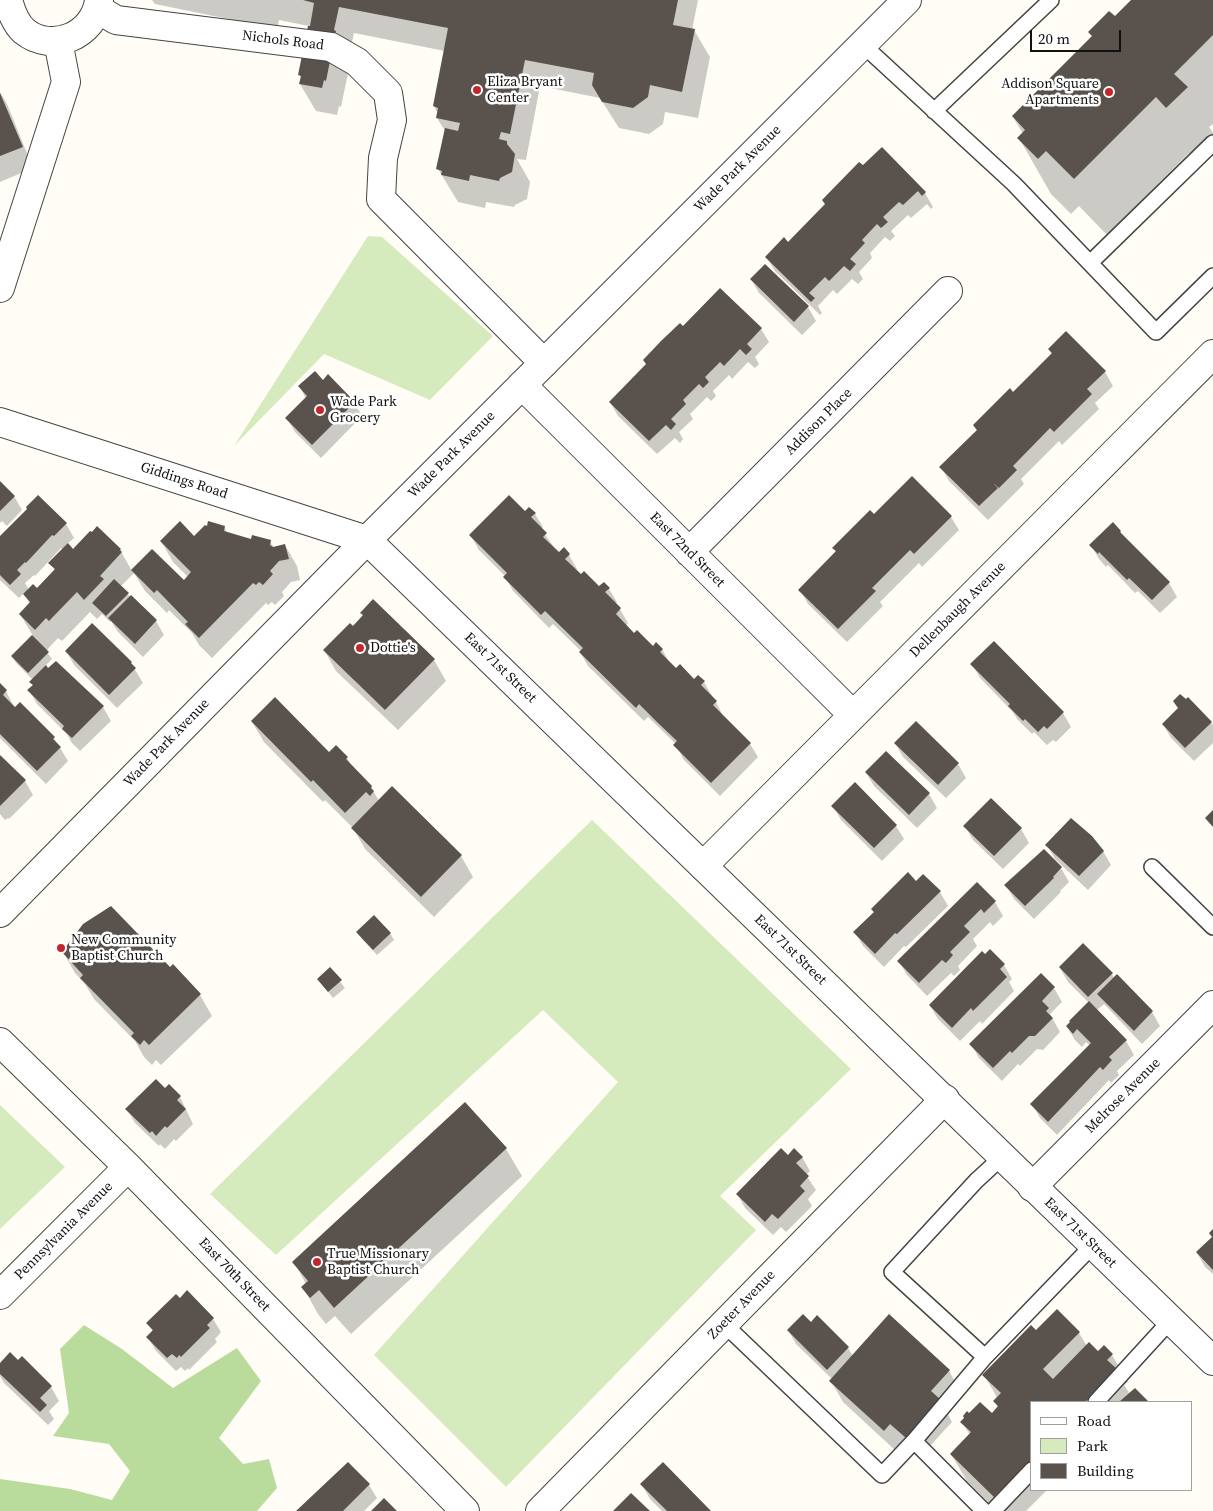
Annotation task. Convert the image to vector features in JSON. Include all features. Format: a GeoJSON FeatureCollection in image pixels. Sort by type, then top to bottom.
{"type":"FeatureCollection","features":[{"type":"Feature","properties":{"kind":"street"},"geometry":{"type":"LineString","coordinates":[[0,288],[66,82],[58,41],[40,39],[24,31],[13,17],[8,0]]}},
{"type":"Feature","properties":{"kind":"street","name":"Wade Park Avenue"},"geometry":{"type":"LineString","coordinates":[[0,913],[367,540],[907,0]]}},
{"type":"Feature","properties":{"kind":"street","name":"Nichols Road"},"geometry":{"type":"LineString","coordinates":[[58,41],[75,36],[89,25],[98,4],[116,20],[331,47],[357,62],[388,93],[392,120],[383,158],[381,199],[544,363]]}},
{"type":"Feature","properties":{"kind":"street","name":"Addison Place"},"geometry":{"type":"LineString","coordinates":[[689,552],[948,291]]}},
{"type":"Feature","properties":{"kind":"street","name":"Dellenbaugh Avenue"},"geometry":{"type":"LineString","coordinates":[[703,866],[1213,354]]}},
{"type":"Feature","properties":{"kind":"street","name":"East 72nd Street"},"geometry":{"type":"LineString","coordinates":[[522,385],[853,715]]}},
{"type":"Feature","properties":{"kind":"street","name":"Giddings Road"},"geometry":{"type":"LineString","coordinates":[[0,422],[367,540]]}},
{"type":"Feature","properties":{"kind":"street","name":"East 71st Street"},"geometry":{"type":"LineString","coordinates":[[367,540],[1213,1361]]}},
{"type":"Feature","properties":{"kind":"street","name":"Melrose Avenue"},"geometry":{"type":"LineString","coordinates":[[1032,1187],[1213,1005]]}},
{"type":"Feature","properties":{"kind":"street","name":"East 70th Street"},"geometry":{"type":"LineString","coordinates":[[0,1042],[128,1167],[465,1511]]}},
{"type":"Feature","properties":{"kind":"street","name":"Zoeter Avenue"},"geometry":{"type":"LineString","coordinates":[[540,1511],[944,1099]]}},
{"type":"Feature","properties":{"kind":"street","name":"Pennsylvania Avenue"},"geometry":{"type":"LineString","coordinates":[[0,1295],[128,1167]]}},
{"type":"Feature","properties":{"kind":"lane"},"geometry":{"type":"LineString","coordinates":[[934,111],[1051,0]]}},
{"type":"Feature","properties":{"kind":"lane"},"geometry":{"type":"LineString","coordinates":[[862,44],[1014,184],[1156,332],[1213,276]]}},
{"type":"Feature","properties":{"kind":"lane"},"geometry":{"type":"LineString","coordinates":[[1090,264],[1213,144]]}},
{"type":"Feature","properties":{"kind":"lane"},"geometry":{"type":"LineString","coordinates":[[1152,867],[1213,927]]}},
{"type":"Feature","properties":{"kind":"lane"},"geometry":{"type":"LineString","coordinates":[[986,1357],[892,1272],[976,1181],[1002,1157]]}},
{"type":"Feature","properties":{"kind":"lane"},"geometry":{"type":"LineString","coordinates":[[724,1324],[882,1475],[914,1441],[986,1357],[1093,1245]]}},
{"type":"Feature","properties":{"kind":"lane"},"geometry":{"type":"LineString","coordinates":[[1097,1401],[1171,1320]]}},
{"type":"Feature","properties":{"kind":"lane"},"geometry":{"type":"LineString","coordinates":[[914,1441],[984,1511]]}},
{"type":"Feature","properties":{"kind":"lane"},"geometry":{"type":"LineString","coordinates":[[993,1511],[1030,1472]]}},
{"type":"Feature","properties":{"kind":"green space"},"geometry":{"type":"Polygon","coordinates":[[[368,236],[382,237],[493,336],[430,400],[324,354],[234,446],[368,236]]]}},
{"type":"Feature","properties":{"kind":"green space"},"geometry":{"type":"Polygon","coordinates":[[[592,820],[851,1069],[720,1196],[756,1230],[506,1487],[374,1355],[618,1082],[543,1010],[276,1255],[210,1194],[592,820]]]}},
{"type":"Feature","properties":{"kind":"green space"},"geometry":{"type":"Polygon","coordinates":[[[0,1105],[65,1167],[0,1229],[0,1105]]]}},
{"type":"Feature","properties":{"kind":"green space"},"geometry":{"type":"Polygon","coordinates":[[[84,1325],[122,1349],[173,1388],[237,1348],[261,1381],[219,1438],[243,1464],[269,1459],[277,1488],[257,1511],[0,1511],[0,1479],[70,1489],[112,1500],[130,1471],[109,1444],[53,1436],[69,1413],[60,1349],[84,1325]]]}},
{"type":"Feature","properties":{"kind":"building","name":"Eliza Bryant Center"},"geometry":{"type":"Polygon","coordinates":[[[303,0],[678,0],[673,25],[695,29],[682,92],[650,85],[648,97],[633,108],[602,102],[592,85],[594,73],[525,60],[510,134],[501,132],[499,139],[507,141],[507,144],[515,154],[512,172],[500,178],[499,181],[470,175],[469,181],[441,175],[442,171],[436,169],[445,128],[458,131],[460,123],[436,118],[438,108],[433,106],[448,28],[339,7],[326,81],[324,80],[322,88],[299,84],[301,76],[298,75],[314,3],[303,0]]]}},
{"type":"Feature","properties":{"kind":"building","name":"Addison Square Apartments"},"geometry":{"type":"Polygon","coordinates":[[[1131,0],[1213,0],[1213,35],[1174,74],[1188,87],[1166,108],[1156,97],[1074,179],[1046,151],[1038,159],[1017,138],[1025,130],[1012,116],[1092,36],[1088,32],[1109,11],[1115,16],[1131,0]]]}},
{"type":"Feature","properties":{"kind":"building"},"geometry":{"type":"Polygon","coordinates":[[[0,93],[23,147],[0,156],[0,93]]]}},
{"type":"Feature","properties":{"kind":"building"},"geometry":{"type":"Polygon","coordinates":[[[882,147],[926,192],[922,196],[918,191],[903,205],[899,202],[883,217],[888,222],[881,228],[877,224],[862,240],[865,243],[850,259],[856,264],[850,271],[844,266],[829,281],[825,277],[809,293],[815,298],[811,302],[765,257],[784,237],[788,242],[825,204],[822,200],[859,162],[863,165],[882,147]]]}},
{"type":"Feature","properties":{"kind":"building"},"geometry":{"type":"Polygon","coordinates":[[[765,264],[809,306],[794,322],[750,279],[765,264]]]}},
{"type":"Feature","properties":{"kind":"building"},"geometry":{"type":"Polygon","coordinates":[[[720,288],[762,328],[747,344],[752,349],[746,355],[740,349],[724,366],[720,362],[705,377],[709,382],[703,388],[699,384],[683,400],[686,404],[671,419],[676,424],[671,430],[666,425],[649,441],[609,402],[646,364],[643,360],[661,341],[680,323],[683,326],[720,288]]]}},
{"type":"Feature","properties":{"kind":"building"},"geometry":{"type":"Polygon","coordinates":[[[1066,331],[1106,371],[1087,389],[1092,394],[1054,432],[1050,428],[1013,466],[1017,470],[999,488],[993,483],[998,488],[979,506],[939,467],[977,430],[973,425],[1010,388],[1013,392],[1052,353],[1048,349],[1066,331]]]}},
{"type":"Feature","properties":{"kind":"building","name":"Wade Park Grocery"},"geometry":{"type":"Polygon","coordinates":[[[315,371],[323,380],[328,374],[355,402],[312,445],[285,418],[307,396],[298,386],[315,371]]]}},
{"type":"Feature","properties":{"kind":"building"},"geometry":{"type":"Polygon","coordinates":[[[912,476],[952,516],[914,554],[910,550],[872,588],[876,591],[838,629],[798,590],[836,551],[832,548],[870,510],[874,514],[912,476]]]}},
{"type":"Feature","properties":{"kind":"building"},"geometry":{"type":"Polygon","coordinates":[[[0,481],[15,496],[0,511],[0,481]]]}},
{"type":"Feature","properties":{"kind":"building"},"geometry":{"type":"Polygon","coordinates":[[[38,495],[67,523],[54,536],[52,535],[17,570],[21,574],[10,585],[0,575],[0,536],[38,495]]]}},
{"type":"Feature","properties":{"kind":"building"},"geometry":{"type":"Polygon","coordinates":[[[509,495],[525,511],[529,507],[536,513],[531,517],[547,533],[543,537],[559,552],[564,547],[570,554],[565,559],[581,574],[584,571],[599,586],[604,582],[610,588],[605,592],[621,608],[616,614],[634,633],[637,630],[653,646],[656,642],[663,649],[660,652],[676,668],[680,664],[694,679],[698,675],[705,681],[701,685],[717,701],[713,705],[751,743],[711,783],[673,745],[677,741],[639,704],[636,708],[579,652],[583,648],[545,611],[541,615],[503,577],[507,573],[469,535],[509,495]]]}},
{"type":"Feature","properties":{"kind":"building"},"geometry":{"type":"Polygon","coordinates":[[[180,521],[194,536],[205,525],[207,526],[208,521],[225,526],[224,531],[251,539],[252,535],[271,540],[270,545],[273,547],[285,544],[289,559],[279,561],[270,571],[273,574],[263,585],[259,582],[256,585],[253,583],[199,638],[185,624],[188,622],[157,590],[154,593],[131,570],[152,549],[184,580],[191,572],[160,541],[180,521]]]}},
{"type":"Feature","properties":{"kind":"building"},"geometry":{"type":"Polygon","coordinates":[[[1113,522],[1120,532],[1170,582],[1152,600],[1089,545],[1113,522]]]}},
{"type":"Feature","properties":{"kind":"building"},"geometry":{"type":"Polygon","coordinates":[[[97,526],[122,552],[100,576],[104,579],[84,600],[77,592],[49,621],[46,618],[35,630],[19,614],[30,602],[23,594],[33,584],[37,588],[55,569],[48,563],[68,543],[73,549],[97,526]]]}},
{"type":"Feature","properties":{"kind":"building"},"geometry":{"type":"Polygon","coordinates":[[[114,579],[129,593],[106,616],[92,603],[114,579]]]}},
{"type":"Feature","properties":{"kind":"building"},"geometry":{"type":"Polygon","coordinates":[[[131,595],[157,620],[135,644],[108,618],[131,595]]]}},
{"type":"Feature","properties":{"kind":"building"},"geometry":{"type":"Polygon","coordinates":[[[373,599],[435,659],[385,710],[323,650],[350,623],[353,626],[363,615],[360,613],[373,599]]]}},
{"type":"Feature","properties":{"kind":"building"},"geometry":{"type":"Polygon","coordinates":[[[92,623],[136,668],[109,695],[65,651],[92,623]]]}},
{"type":"Feature","properties":{"kind":"building"},"geometry":{"type":"Polygon","coordinates":[[[32,635],[49,652],[28,673],[11,656],[32,635]]]}},
{"type":"Feature","properties":{"kind":"building"},"geometry":{"type":"Polygon","coordinates":[[[994,641],[1064,712],[1047,729],[1044,726],[1038,732],[1025,719],[1023,721],[1008,706],[1010,704],[970,664],[994,641]]]}},
{"type":"Feature","properties":{"kind":"building"},"geometry":{"type":"Polygon","coordinates":[[[56,661],[104,706],[72,738],[62,729],[64,726],[27,690],[33,685],[29,682],[46,665],[48,668],[56,661]]]}},
{"type":"Feature","properties":{"kind":"building"},"geometry":{"type":"Polygon","coordinates":[[[0,683],[7,690],[3,695],[15,707],[20,702],[55,737],[53,739],[61,747],[37,771],[0,734],[0,683]]]}},
{"type":"Feature","properties":{"kind":"building"},"geometry":{"type":"Polygon","coordinates":[[[1180,694],[1186,699],[1188,697],[1212,722],[1185,748],[1162,724],[1178,708],[1173,701],[1180,694]]]}},
{"type":"Feature","properties":{"kind":"building"},"geometry":{"type":"Polygon","coordinates":[[[275,697],[329,752],[336,745],[348,757],[346,759],[372,786],[371,788],[374,791],[370,796],[366,792],[345,813],[313,780],[311,782],[251,721],[275,697]]]}},
{"type":"Feature","properties":{"kind":"building"},"geometry":{"type":"Polygon","coordinates":[[[916,721],[959,763],[938,785],[894,743],[916,721]]]}},
{"type":"Feature","properties":{"kind":"building"},"geometry":{"type":"Polygon","coordinates":[[[886,751],[930,793],[909,815],[865,772],[886,751]]]}},
{"type":"Feature","properties":{"kind":"building"},"geometry":{"type":"Polygon","coordinates":[[[0,755],[26,780],[0,806],[0,755]]]}},
{"type":"Feature","properties":{"kind":"building"},"geometry":{"type":"Polygon","coordinates":[[[855,782],[897,825],[874,848],[831,806],[855,782]]]}},
{"type":"Feature","properties":{"kind":"building"},"geometry":{"type":"Polygon","coordinates":[[[392,786],[462,855],[421,897],[351,828],[392,786]]]}},
{"type":"Feature","properties":{"kind":"building"},"geometry":{"type":"Polygon","coordinates":[[[991,798],[1022,828],[994,856],[963,826],[991,798]]]}},
{"type":"Feature","properties":{"kind":"building"},"geometry":{"type":"Polygon","coordinates":[[[1213,810],[1213,827],[1205,818],[1213,810]]]}},
{"type":"Feature","properties":{"kind":"building"},"geometry":{"type":"Polygon","coordinates":[[[1071,818],[1092,836],[1104,851],[1079,876],[1045,845],[1071,818]]]}},
{"type":"Feature","properties":{"kind":"building"},"geometry":{"type":"Polygon","coordinates":[[[1044,849],[1062,867],[1054,878],[1025,906],[1004,885],[1044,849]]]}},
{"type":"Feature","properties":{"kind":"building"},"geometry":{"type":"Polygon","coordinates":[[[908,872],[916,881],[923,874],[941,891],[875,954],[853,932],[874,912],[871,909],[908,872]]]}},
{"type":"Feature","properties":{"kind":"building"},"geometry":{"type":"Polygon","coordinates":[[[977,882],[996,901],[984,913],[981,909],[964,926],[970,932],[950,952],[953,955],[946,963],[942,960],[919,983],[897,961],[977,882]]]}},
{"type":"Feature","properties":{"kind":"building"},"geometry":{"type":"Polygon","coordinates":[[[111,906],[170,967],[173,964],[201,994],[149,1045],[144,1040],[140,1045],[131,1036],[134,1033],[80,978],[83,975],[62,952],[83,924],[111,906]]]}},
{"type":"Feature","properties":{"kind":"building"},"geometry":{"type":"Polygon","coordinates":[[[374,915],[391,933],[373,950],[356,932],[374,915]]]}},
{"type":"Feature","properties":{"kind":"building"},"geometry":{"type":"Polygon","coordinates":[[[1083,943],[1113,973],[1088,997],[1059,967],[1083,943]]]}},
{"type":"Feature","properties":{"kind":"building"},"geometry":{"type":"Polygon","coordinates":[[[990,949],[1005,964],[1000,969],[1007,977],[973,1011],[971,1008],[952,1028],[929,1005],[982,951],[985,954],[990,949]]]}},
{"type":"Feature","properties":{"kind":"building"},"geometry":{"type":"Polygon","coordinates":[[[330,967],[342,980],[328,992],[317,979],[330,967]]]}},
{"type":"Feature","properties":{"kind":"building"},"geometry":{"type":"Polygon","coordinates":[[[1041,973],[1055,987],[1042,1001],[1049,1008],[1046,1011],[1053,1018],[1035,1036],[1029,1036],[993,1068],[969,1044],[1041,973]]]}},
{"type":"Feature","properties":{"kind":"building"},"geometry":{"type":"Polygon","coordinates":[[[1117,974],[1153,1011],[1134,1031],[1097,994],[1117,974]]]}},
{"type":"Feature","properties":{"kind":"building"},"geometry":{"type":"Polygon","coordinates":[[[1089,1001],[1127,1040],[1109,1057],[1112,1060],[1103,1070],[1100,1067],[1048,1122],[1030,1104],[1091,1043],[1077,1029],[1073,1034],[1066,1026],[1089,1001]]]}},
{"type":"Feature","properties":{"kind":"building"},"geometry":{"type":"Polygon","coordinates":[[[156,1079],[165,1088],[169,1084],[181,1096],[177,1100],[186,1109],[156,1136],[152,1131],[150,1133],[125,1109],[156,1079]]]}},
{"type":"Feature","properties":{"kind":"building"},"geometry":{"type":"Polygon","coordinates":[[[465,1102],[507,1148],[334,1308],[319,1290],[310,1298],[301,1287],[308,1281],[292,1262],[465,1102]]]}},
{"type":"Feature","properties":{"kind":"building"},"geometry":{"type":"Polygon","coordinates":[[[781,1148],[788,1155],[794,1148],[803,1157],[796,1163],[809,1176],[800,1186],[805,1191],[778,1219],[772,1214],[765,1222],[736,1194],[781,1148]]]}},
{"type":"Feature","properties":{"kind":"building"},"geometry":{"type":"Polygon","coordinates":[[[1213,1229],[1213,1270],[1196,1252],[1212,1237],[1209,1233],[1213,1229]]]}},
{"type":"Feature","properties":{"kind":"building"},"geometry":{"type":"Polygon","coordinates":[[[187,1290],[214,1318],[207,1325],[210,1328],[181,1357],[179,1355],[177,1358],[172,1354],[167,1358],[146,1337],[153,1330],[146,1323],[176,1294],[180,1298],[187,1290]]]}},
{"type":"Feature","properties":{"kind":"building"},"geometry":{"type":"Polygon","coordinates":[[[1057,1309],[1080,1332],[1043,1369],[1053,1379],[1089,1342],[1098,1351],[1104,1345],[1113,1354],[1107,1360],[1117,1369],[1086,1401],[1030,1401],[1030,1465],[1007,1488],[1005,1486],[994,1497],[950,1454],[971,1432],[960,1422],[967,1411],[969,1413],[980,1402],[992,1413],[998,1406],[993,1401],[1001,1393],[982,1375],[1031,1325],[1036,1330],[1057,1309]]]}},
{"type":"Feature","properties":{"kind":"building"},"geometry":{"type":"Polygon","coordinates":[[[803,1314],[811,1322],[817,1315],[849,1347],[827,1370],[787,1330],[803,1314]]]}},
{"type":"Feature","properties":{"kind":"building"},"geometry":{"type":"Polygon","coordinates":[[[889,1314],[950,1370],[931,1391],[941,1400],[906,1438],[890,1424],[884,1431],[829,1381],[889,1314]]]}},
{"type":"Feature","properties":{"kind":"building"},"geometry":{"type":"Polygon","coordinates":[[[10,1352],[18,1360],[22,1356],[52,1386],[40,1398],[47,1405],[40,1412],[0,1374],[0,1363],[10,1352]]]}},
{"type":"Feature","properties":{"kind":"building"},"geometry":{"type":"Polygon","coordinates":[[[1135,1388],[1148,1401],[1120,1401],[1135,1388]]]}},
{"type":"Feature","properties":{"kind":"building"},"geometry":{"type":"Polygon","coordinates":[[[348,1462],[370,1484],[343,1511],[296,1511],[348,1462]]]}},
{"type":"Feature","properties":{"kind":"building"},"geometry":{"type":"Polygon","coordinates":[[[663,1462],[711,1511],[667,1511],[640,1484],[663,1462]]]}},
{"type":"Feature","properties":{"kind":"building"},"geometry":{"type":"Polygon","coordinates":[[[631,1493],[650,1511],[613,1511],[631,1493]]]}},
{"type":"Feature","properties":{"kind":"building"},"geometry":{"type":"Polygon","coordinates":[[[384,1498],[397,1511],[371,1511],[384,1498]]]}},
{"type":"Feature","properties":{"kind":"place","name":"Eliza Bryant Center"},"geometry":{"type":"Point","coordinates":[477,90]}},
{"type":"Feature","properties":{"kind":"place","name":"Addison Square Apartments"},"geometry":{"type":"Point","coordinates":[1109,92]}},
{"type":"Feature","properties":{"kind":"place","name":"Wade Park Grocery"},"geometry":{"type":"Point","coordinates":[320,410]}},
{"type":"Feature","properties":{"kind":"place","name":"Dottie's"},"geometry":{"type":"Point","coordinates":[360,648]}},
{"type":"Feature","properties":{"kind":"place","name":"New Community Baptist Church"},"geometry":{"type":"Point","coordinates":[61,948]}},
{"type":"Feature","properties":{"kind":"place","name":"True Missionary Baptist Church"},"geometry":{"type":"Point","coordinates":[317,1262]}}]}
